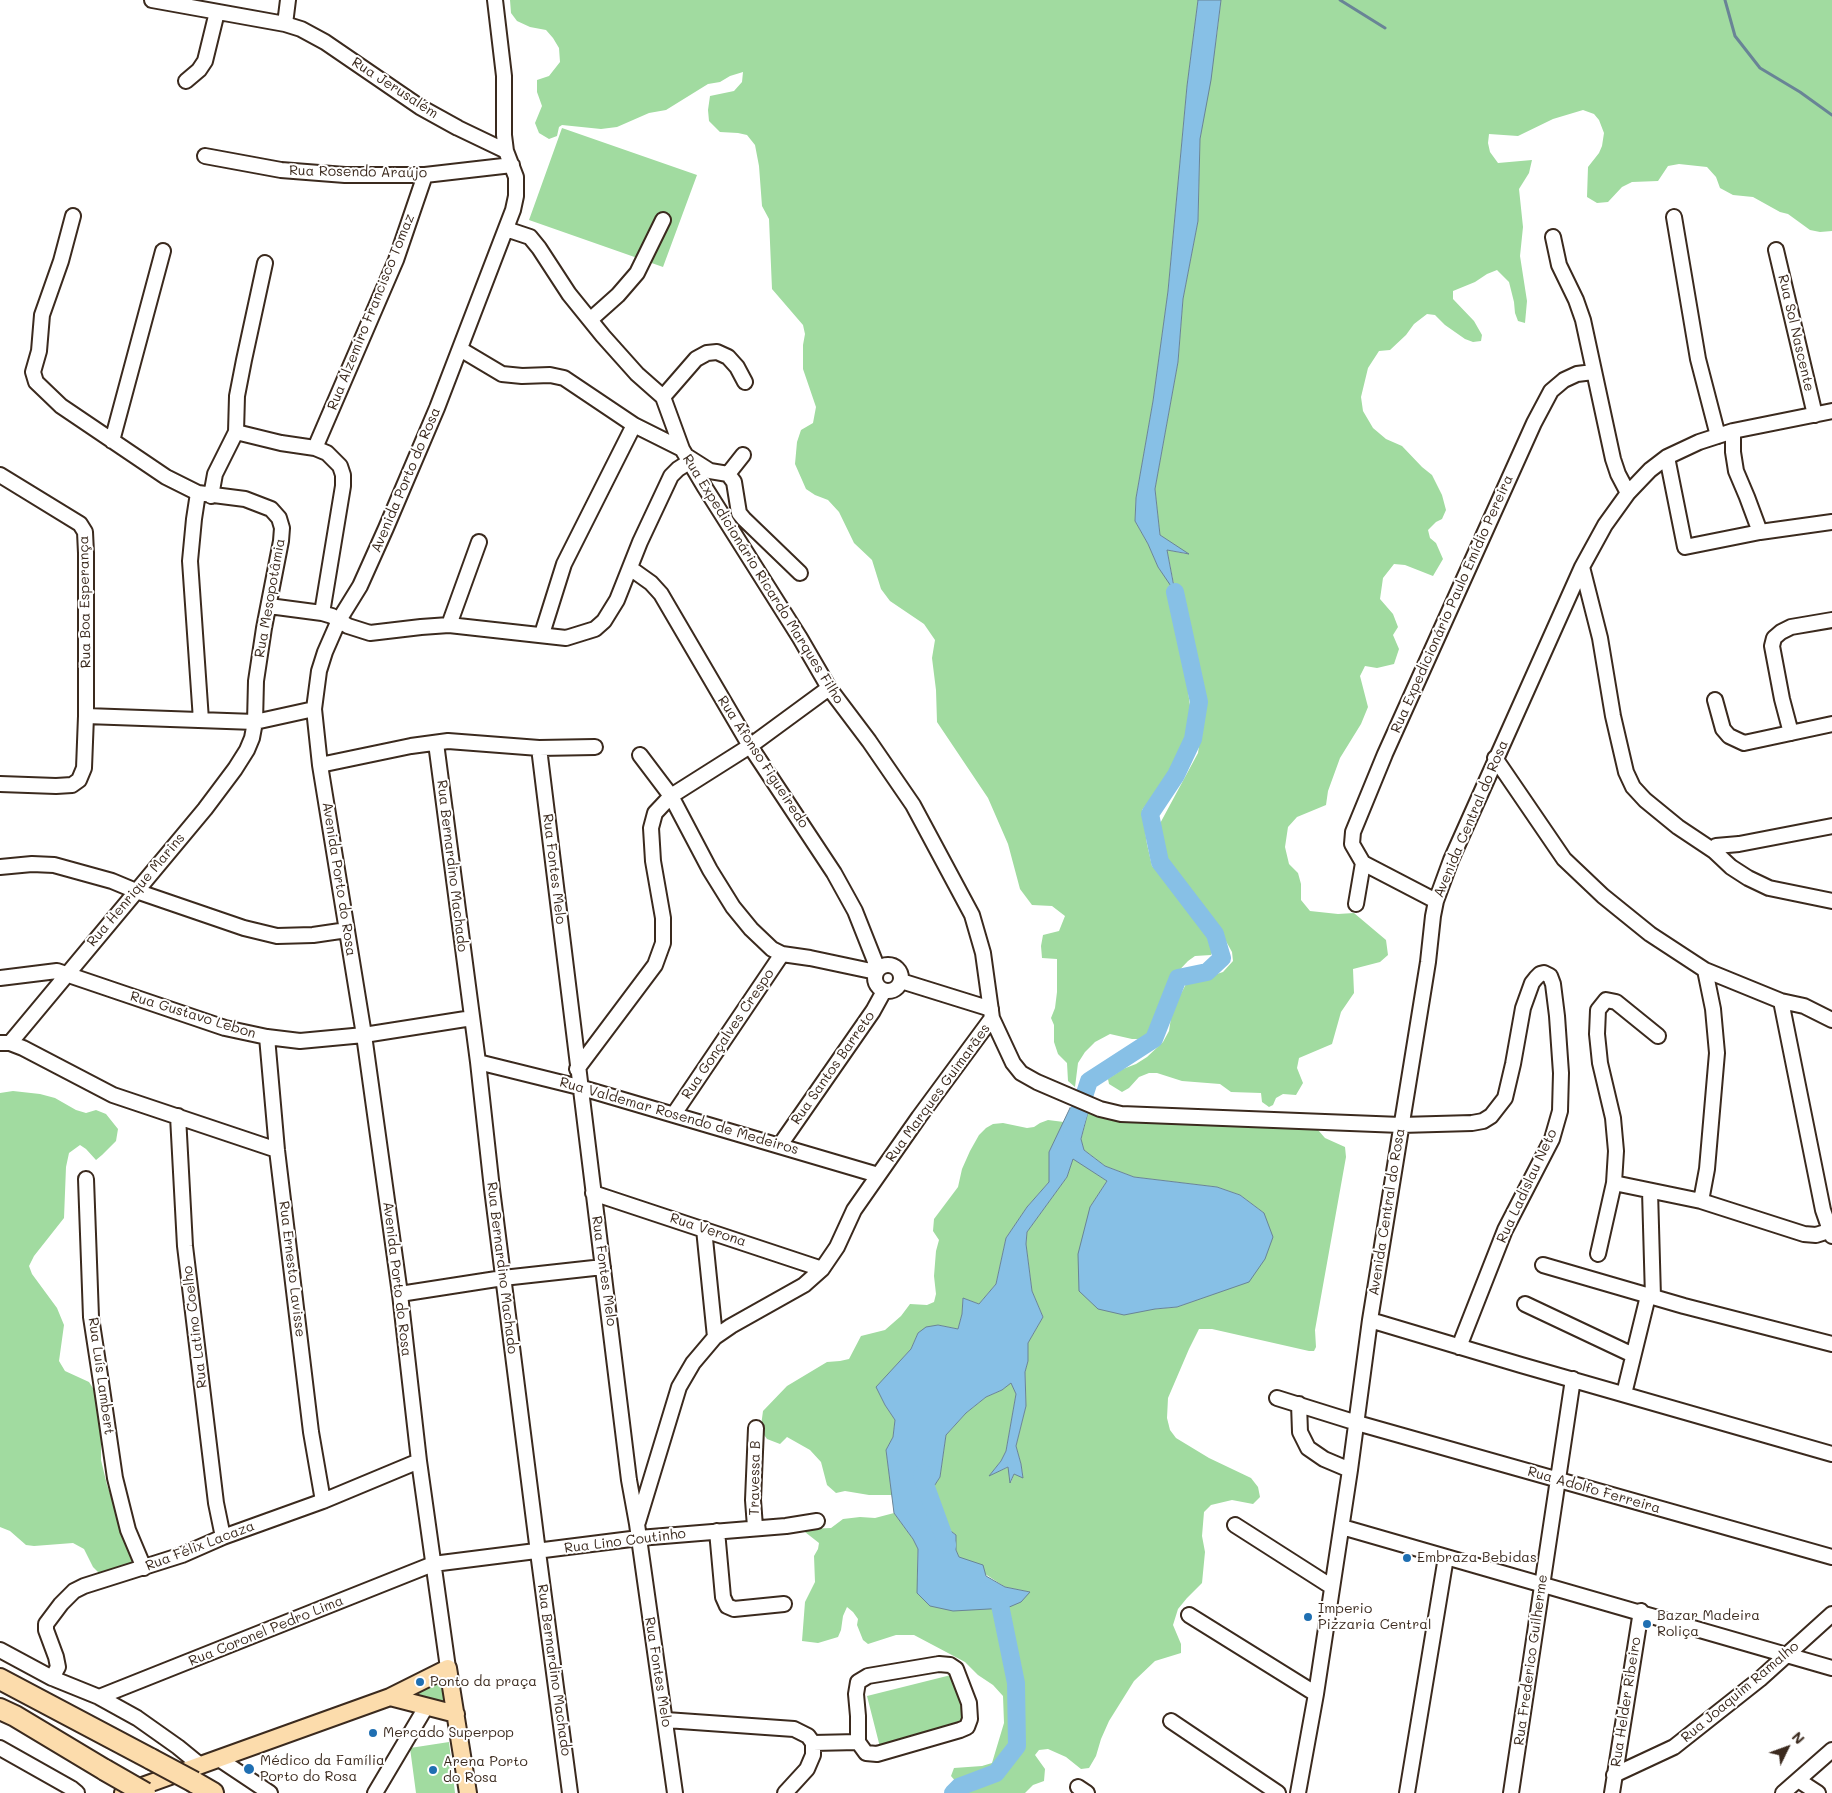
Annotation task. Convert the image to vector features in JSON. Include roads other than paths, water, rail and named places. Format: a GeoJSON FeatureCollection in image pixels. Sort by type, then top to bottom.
{"type":"FeatureCollection","features":[{"type":"Feature","properties":{"kind":"highway"},"geometry":{"type":"LineString","coordinates":[[0,1679],[151,1759],[197,1774],[213,1793]]}},
{"type":"Feature","properties":{"kind":"highway"},"geometry":{"type":"LineString","coordinates":[[0,1709],[145,1793]]}},
{"type":"Feature","properties":{"kind":"main road"},"geometry":{"type":"LineString","coordinates":[[123,1793],[197,1774],[219,1759],[390,1697],[448,1668]]}},
{"type":"Feature","properties":{"kind":"main road","name":"Avenida Porto do Rosa"},"geometry":{"type":"LineString","coordinates":[[448,1668],[468,1793]]}},
{"type":"Feature","properties":{"kind":"main road"},"geometry":{"type":"LineString","coordinates":[[390,1697],[456,1714]]}},
{"type":"Feature","properties":{"kind":"street","name":"Rua Jerusalém"},"geometry":{"type":"LineString","coordinates":[[152,0],[285,24],[302,29],[325,42],[420,107],[506,151]]}},
{"type":"Feature","properties":{"kind":"street"},"geometry":{"type":"LineString","coordinates":[[285,24],[288,0]]}},
{"type":"Feature","properties":{"kind":"street","name":"Avenida Porto do Rosa"},"geometry":{"type":"LineString","coordinates":[[448,1668],[419,1461],[400,1294],[364,1035],[320,765],[314,709],[319,671],[325,652],[339,620],[360,586],[386,528],[460,349],[506,229],[516,196],[516,177],[506,151],[504,135],[504,76],[495,0]]}},
{"type":"Feature","properties":{"kind":"street"},"geometry":{"type":"LineString","coordinates":[[186,81],[199,70],[205,61],[217,12]]}},
{"type":"Feature","properties":{"kind":"street","name":"Rua Rosendo Araújo"},"geometry":{"type":"LineString","coordinates":[[205,156],[262,167],[345,175],[424,175],[512,165]]}},
{"type":"Feature","properties":{"kind":"street","name":"Rua Alzemiro Francisco Tomaz"},"geometry":{"type":"LineString","coordinates":[[315,448],[396,260],[424,175]]}},
{"type":"Feature","properties":{"kind":"street"},"geometry":{"type":"LineString","coordinates":[[73,216],[62,261],[42,315],[39,351],[33,372],[36,382],[61,406],[166,477],[205,494]]}},
{"type":"Feature","properties":{"kind":"street"},"geometry":{"type":"LineString","coordinates":[[1674,218],[1698,359],[1718,436]]}},
{"type":"Feature","properties":{"kind":"street"},"geometry":{"type":"LineString","coordinates":[[590,320],[618,295],[636,273],[663,220]]}},
{"type":"Feature","properties":{"kind":"street","name":"Rua Expedicionário Ricardo Marques Filho"},"geometry":{"type":"LineString","coordinates":[[506,229],[530,237],[553,272],[590,320],[637,374],[663,397],[685,455],[800,638],[829,688],[869,741],[913,805],[969,907],[983,953],[991,1014]]}},
{"type":"Feature","properties":{"kind":"street"},"geometry":{"type":"LineString","coordinates":[[1554,237],[1559,264],[1583,320],[1613,459],[1628,493]]}},
{"type":"Feature","properties":{"kind":"street","name":"Rua Sol Nascente"},"geometry":{"type":"LineString","coordinates":[[1776,250],[1815,415]]}},
{"type":"Feature","properties":{"kind":"street"},"geometry":{"type":"LineString","coordinates":[[112,441],[163,251]]}},
{"type":"Feature","properties":{"kind":"street"},"geometry":{"type":"LineString","coordinates":[[201,720],[190,560],[194,519],[236,432],[237,396],[265,263]]}},
{"type":"Feature","properties":{"kind":"street"},"geometry":{"type":"LineString","coordinates":[[460,349],[502,374],[522,376],[550,375],[564,378],[634,425],[710,471],[728,474],[734,482],[739,513],[800,573]]}},
{"type":"Feature","properties":{"kind":"street"},"geometry":{"type":"LineString","coordinates":[[663,397],[696,359],[708,353],[717,352],[728,357],[737,367],[745,382]]}},
{"type":"Feature","properties":{"kind":"street","name":"Rua Expedicionário Paulo Emídio Pereira"},"geometry":{"type":"LineString","coordinates":[[1363,863],[1352,844],[1353,832],[1385,754],[1510,473],[1552,391],[1564,380],[1577,374],[1593,372]]}},
{"type":"Feature","properties":{"kind":"street","name":"Avenida Central do Rosa"},"geometry":{"type":"LineString","coordinates":[[1298,1793],[1316,1694],[1342,1526],[1370,1320],[1428,962],[1436,901],[1451,860],[1582,567],[1605,525],[1628,493],[1650,470],[1667,457],[1681,450],[1733,431],[1832,411]]}},
{"type":"Feature","properties":{"kind":"street"},"geometry":{"type":"LineString","coordinates":[[542,634],[564,564],[634,425]]}},
{"type":"Feature","properties":{"kind":"street"},"geometry":{"type":"LineString","coordinates":[[1733,431],[1733,452],[1736,471],[1760,532]]}},
{"type":"Feature","properties":{"kind":"street"},"geometry":{"type":"LineString","coordinates":[[236,432],[281,443],[315,448],[327,453],[340,466],[343,475],[339,513],[322,612]]}},
{"type":"Feature","properties":{"kind":"street"},"geometry":{"type":"LineString","coordinates":[[269,606],[322,612],[348,626],[370,633],[449,625],[566,638],[595,628],[604,621],[618,600],[640,542],[671,476],[678,469],[685,455]]}},
{"type":"Feature","properties":{"kind":"street"},"geometry":{"type":"LineString","coordinates":[[728,474],[743,455]]}},
{"type":"Feature","properties":{"kind":"street"},"geometry":{"type":"LineString","coordinates":[[1667,457],[1685,547],[1760,532],[1832,522]]}},
{"type":"Feature","properties":{"kind":"street","name":"Rua Boa Esperança"},"geometry":{"type":"LineString","coordinates":[[0,475],[75,520],[85,532],[86,553],[86,716],[84,768],[79,780],[72,785],[0,784]]}},
{"type":"Feature","properties":{"kind":"street","name":"Rua Mesopotâmia"},"geometry":{"type":"LineString","coordinates":[[205,494],[246,499],[262,504],[271,509],[280,518],[282,528],[281,541],[256,681],[255,722]]}},
{"type":"Feature","properties":{"kind":"street"},"geometry":{"type":"LineString","coordinates":[[449,625],[478,542]]}},
{"type":"Feature","properties":{"kind":"street"},"geometry":{"type":"LineString","coordinates":[[1582,567],[1600,638],[1613,716],[1626,772],[1634,787],[1645,800],[1678,827],[1748,878],[1769,888],[1832,901]]}},
{"type":"Feature","properties":{"kind":"street","name":"Rua Afonso Figueiredo"},"geometry":{"type":"LineString","coordinates":[[630,568],[651,583],[660,594],[750,746],[834,873],[855,911],[877,971]]}},
{"type":"Feature","properties":{"kind":"street"},"geometry":{"type":"LineString","coordinates":[[1791,733],[1782,700],[1772,646],[1774,638],[1791,627],[1832,620]]}},
{"type":"Feature","properties":{"kind":"street"},"geometry":{"type":"LineString","coordinates":[[577,1069],[655,965],[662,950],[663,918],[653,861],[651,828],[655,813],[671,796],[750,746],[829,688]]}},
{"type":"Feature","properties":{"kind":"street"},"geometry":{"type":"LineString","coordinates":[[1715,700],[1723,729],[1729,736],[1744,744],[1832,724]]}},
{"type":"Feature","properties":{"kind":"street"},"geometry":{"type":"LineString","coordinates":[[86,716],[255,722],[314,709]]}},
{"type":"Feature","properties":{"kind":"street","name":"Rua Henrique Marins"},"geometry":{"type":"LineString","coordinates":[[5,1043],[67,973],[205,808],[247,750],[252,738],[255,722]]}},
{"type":"Feature","properties":{"kind":"street"},"geometry":{"type":"LineString","coordinates":[[320,765],[448,741],[539,748],[595,747]]}},
{"type":"Feature","properties":{"kind":"street","name":"Rua Bernardino Machado"},"geometry":{"type":"LineString","coordinates":[[436,743],[570,1793]]}},
{"type":"Feature","properties":{"kind":"street","name":"Rua Fontes Melo"},"geometry":{"type":"LineString","coordinates":[[539,748],[579,1087],[588,1143],[629,1480],[666,1720],[675,1793]]}},
{"type":"Feature","properties":{"kind":"street"},"geometry":{"type":"LineString","coordinates":[[640,755],[671,796],[710,870],[733,907],[762,940],[772,949],[782,954],[877,971]]}},
{"type":"Feature","properties":{"kind":"street"},"geometry":{"type":"LineString","coordinates":[[1495,758],[1564,859],[1603,896],[1650,934],[1705,970],[1781,1001],[1804,1006],[1832,1020]]}},
{"type":"Feature","properties":{"kind":"street"},"geometry":{"type":"LineString","coordinates":[[1716,846],[1740,844],[1832,826]]}},
{"type":"Feature","properties":{"kind":"street"},"geometry":{"type":"LineString","coordinates":[[1356,904],[1363,863],[1436,901]]}},
{"type":"Feature","properties":{"kind":"street"},"geometry":{"type":"LineString","coordinates":[[0,867],[32,864],[54,865],[103,878],[244,928],[277,936],[314,935],[347,930]]}},
{"type":"Feature","properties":{"kind":"street","name":"Rua Gonçalves Crespo"},"geometry":{"type":"LineString","coordinates":[[674,1114],[782,954]]}},
{"type":"Feature","properties":{"kind":"street"},"geometry":{"type":"LineString","coordinates":[[891,965],[900,974],[901,980],[895,990],[884,991],[879,988],[874,978],[877,971],[884,966],[891,965]]}},
{"type":"Feature","properties":{"kind":"street","name":"Rua Gustavo Lebon"},"geometry":{"type":"LineString","coordinates":[[0,978],[57,970],[225,1028],[267,1037],[300,1041],[364,1035],[472,1018]]}},
{"type":"Feature","properties":{"kind":"street"},"geometry":{"type":"LineString","coordinates":[[1702,1201],[1707,1170],[1717,1052],[1705,970]]}},
{"type":"Feature","properties":{"kind":"street","name":"Rua Ladislau Neto"},"geometry":{"type":"LineString","coordinates":[[1401,1125],[1472,1124],[1483,1121],[1491,1116],[1505,1098],[1523,1008],[1532,983],[1540,974],[1550,976],[1553,984],[1561,1073],[1560,1111],[1552,1139],[1505,1230],[1459,1347]]}},
{"type":"Feature","properties":{"kind":"street"},"geometry":{"type":"LineString","coordinates":[[901,980],[991,1014]]}},
{"type":"Feature","properties":{"kind":"street","name":"Rua Santos Barreto"},"geometry":{"type":"LineString","coordinates":[[780,1145],[873,1011],[884,991]]}},
{"type":"Feature","properties":{"kind":"street"},"geometry":{"type":"LineString","coordinates":[[1598,1254],[1614,1183],[1616,1151],[1614,1118],[1600,1063],[1597,1034],[1598,1010],[1606,1000],[1616,1002],[1658,1036]]}},
{"type":"Feature","properties":{"kind":"street"},"geometry":{"type":"LineString","coordinates":[[1614,1183],[1702,1201],[1804,1234],[1831,1232],[1822,1210],[1781,1001]]}},
{"type":"Feature","properties":{"kind":"street","name":"Rua Marques Guimarães"},"geometry":{"type":"LineString","coordinates":[[991,1014],[1013,1063],[1021,1073],[1066,1095],[1107,1111],[1121,1114],[1401,1125]]}},
{"type":"Feature","properties":{"kind":"street","name":"Rua Marques Guimarães"},"geometry":{"type":"LineString","coordinates":[[638,1531],[679,1387],[693,1363],[715,1337],[804,1285],[822,1269],[837,1247],[854,1210],[991,1014]]}},
{"type":"Feature","properties":{"kind":"street","name":"Rua Ernesto Lavisse"},"geometry":{"type":"LineString","coordinates":[[267,1037],[277,1150],[311,1432],[323,1501]]}},
{"type":"Feature","properties":{"kind":"street"},"geometry":{"type":"LineString","coordinates":[[5,1043],[23,1048],[113,1095],[277,1150]]}},
{"type":"Feature","properties":{"kind":"street","name":"Rua Valdemar Rosendo de Medeiros"},"geometry":{"type":"LineString","coordinates":[[478,1062],[579,1087],[878,1175]]}},
{"type":"Feature","properties":{"kind":"street","name":"Rua Latino Coelho"},"geometry":{"type":"LineString","coordinates":[[178,1116],[185,1246],[216,1503],[223,1537]]}},
{"type":"Feature","properties":{"kind":"street","name":"Rua Luís Lambert"},"geometry":{"type":"LineString","coordinates":[[86,1179],[91,1318],[115,1478],[128,1530],[144,1568]]}},
{"type":"Feature","properties":{"kind":"street"},"geometry":{"type":"LineString","coordinates":[[1624,1394],[1651,1297],[1650,1191]]}},
{"type":"Feature","properties":{"kind":"street","name":"Rua Verona"},"geometry":{"type":"LineString","coordinates":[[593,1193],[822,1269]]}},
{"type":"Feature","properties":{"kind":"street"},"geometry":{"type":"LineString","coordinates":[[704,1229],[715,1337]]}},
{"type":"Feature","properties":{"kind":"street"},"geometry":{"type":"LineString","coordinates":[[1543,1265],[1651,1297],[1832,1344]]}},
{"type":"Feature","properties":{"kind":"street"},"geometry":{"type":"LineString","coordinates":[[400,1294],[503,1278],[602,1266]]}},
{"type":"Feature","properties":{"kind":"street"},"geometry":{"type":"LineString","coordinates":[[1525,1304],[1634,1355]]}},
{"type":"Feature","properties":{"kind":"street"},"geometry":{"type":"LineString","coordinates":[[1370,1320],[1832,1454]]}},
{"type":"Feature","properties":{"kind":"street","name":"Rua Frederico Guilherme"},"geometry":{"type":"LineString","coordinates":[[1511,1793],[1572,1380]]}},
{"type":"Feature","properties":{"kind":"street","name":"Rua Adolfo Ferreira"},"geometry":{"type":"LineString","coordinates":[[1277,1398],[1356,1423],[1832,1557]]}},
{"type":"Feature","properties":{"kind":"street"},"geometry":{"type":"LineString","coordinates":[[1299,1404],[1300,1432],[1308,1448],[1324,1459],[1350,1470]]}},
{"type":"Feature","properties":{"kind":"street","name":"Travessa B"},"geometry":{"type":"LineString","coordinates":[[755,1527],[753,1500],[756,1428]]}},
{"type":"Feature","properties":{"kind":"street","name":"Rua Félix Lacaza"},"geometry":{"type":"LineString","coordinates":[[52,1678],[58,1667],[46,1630],[46,1624],[61,1604],[74,1591],[84,1586],[182,1555],[223,1537],[323,1501],[419,1461]]}},
{"type":"Feature","properties":{"kind":"street","name":"Rua Lino Coutinho"},"geometry":{"type":"LineString","coordinates":[[433,1564],[538,1552],[638,1531],[717,1531],[817,1521]]}},
{"type":"Feature","properties":{"kind":"street"},"geometry":{"type":"LineString","coordinates":[[1235,1525],[1332,1587]]}},
{"type":"Feature","properties":{"kind":"street"},"geometry":{"type":"LineString","coordinates":[[1342,1526],[1641,1611],[1832,1668]]}},
{"type":"Feature","properties":{"kind":"street"},"geometry":{"type":"LineString","coordinates":[[717,1531],[723,1597],[727,1606],[734,1609],[784,1604]]}},
{"type":"Feature","properties":{"kind":"street"},"geometry":{"type":"LineString","coordinates":[[1407,1793],[1446,1557]]}},
{"type":"Feature","properties":{"kind":"street","name":"Rua Coronel Pedro Lima"},"geometry":{"type":"LineString","coordinates":[[99,1698],[433,1564]]}},
{"type":"Feature","properties":{"kind":"street","name":"Rua Helder Ribeiro"},"geometry":{"type":"LineString","coordinates":[[1612,1793],[1641,1611]]}},
{"type":"Feature","properties":{"kind":"street","name":"Rua Joaquim Ramalho"},"geometry":{"type":"LineString","coordinates":[[1614,1775],[1674,1747],[1760,1679],[1832,1614]]}},
{"type":"Feature","properties":{"kind":"street"},"geometry":{"type":"LineString","coordinates":[[1189,1615],[1316,1694]]}},
{"type":"Feature","properties":{"kind":"street"},"geometry":{"type":"LineString","coordinates":[[0,1650],[52,1678],[99,1698],[137,1718],[178,1747],[197,1774]]}},
{"type":"Feature","properties":{"kind":"street"},"geometry":{"type":"LineString","coordinates":[[939,1664],[950,1665],[956,1668],[969,1704],[970,1719],[966,1727],[877,1754],[866,1752],[858,1742],[856,1686],[864,1678],[939,1664]]}},
{"type":"Feature","properties":{"kind":"street"},"geometry":{"type":"LineString","coordinates":[[375,1793],[426,1707]]}},
{"type":"Feature","properties":{"kind":"street"},"geometry":{"type":"LineString","coordinates":[[666,1720],[794,1729],[808,1736],[813,1743],[812,1755],[807,1769],[785,1793]]}},
{"type":"Feature","properties":{"kind":"street"},"geometry":{"type":"LineString","coordinates":[[1171,1720],[1278,1793]]}},
{"type":"Feature","properties":{"kind":"street"},"geometry":{"type":"LineString","coordinates":[[813,1743],[858,1742]]}},
{"type":"Feature","properties":{"kind":"street"},"geometry":{"type":"LineString","coordinates":[[1619,1747],[1644,1761]]}},
{"type":"Feature","properties":{"kind":"street"},"geometry":{"type":"LineString","coordinates":[[1,1748],[77,1793]]}},
{"type":"Feature","properties":{"kind":"street"},"geometry":{"type":"LineString","coordinates":[[1783,1793],[1832,1750]]}},
{"type":"Feature","properties":{"kind":"street"},"geometry":{"type":"LineString","coordinates":[[219,1759],[270,1793]]}},
{"type":"Feature","properties":{"kind":"street"},"geometry":{"type":"LineString","coordinates":[[1798,1780],[1818,1793]]}},
{"type":"Feature","properties":{"kind":"water"},"geometry":{"type":"Polygon","coordinates":[[[1198,0],[1221,0],[1211,80],[1200,139],[1198,221],[1183,299],[1178,362],[1155,489],[1160,535],[1189,554],[1167,550],[1175,592],[1158,567],[1135,521],[1136,498],[1153,401],[1168,291],[1187,86],[1198,0]]]}},
{"type":"Feature","properties":{"kind":"water"},"geometry":{"type":"Polygon","coordinates":[[[1070,1108],[1088,1112],[1081,1139],[1084,1150],[1105,1166],[1134,1177],[1217,1187],[1240,1195],[1264,1213],[1273,1237],[1265,1259],[1249,1282],[1177,1307],[1124,1315],[1098,1309],[1079,1291],[1078,1254],[1090,1207],[1107,1181],[1073,1159],[1067,1177],[1027,1232],[1026,1244],[1032,1291],[1043,1317],[1028,1343],[1028,1361],[1025,1372],[1026,1406],[1016,1446],[1023,1478],[1014,1474],[1010,1483],[1008,1467],[989,1476],[1006,1451],[1016,1394],[1011,1383],[1002,1390],[986,1397],[966,1413],[946,1435],[940,1477],[924,1502],[931,1516],[956,1535],[956,1550],[959,1557],[983,1565],[986,1576],[1005,1587],[1030,1592],[1021,1602],[1007,1608],[953,1611],[930,1606],[917,1593],[918,1549],[894,1513],[886,1450],[893,1437],[895,1420],[876,1387],[911,1349],[918,1333],[926,1327],[938,1325],[958,1329],[962,1314],[963,1298],[979,1304],[996,1284],[1006,1238],[1027,1207],[1049,1182],[1049,1152],[1070,1108]]]}},
{"type":"Feature","properties":{"kind":"waterway"},"geometry":{"type":"LineString","coordinates":[[1340,0],[1385,28]]}},
{"type":"Feature","properties":{"kind":"waterway"},"geometry":{"type":"LineString","coordinates":[[1725,0],[1735,36],[1760,68],[1800,92],[1832,115]]}},
{"type":"Feature","properties":{"kind":"waterway"},"geometry":{"type":"LineString","coordinates":[[1072,1133],[1089,1081],[1154,1039],[1178,978],[1207,972],[1222,958],[1215,934],[1160,862],[1150,814],[1176,775],[1193,739],[1199,702],[1175,592]]}},
{"type":"Feature","properties":{"kind":"waterway"},"geometry":{"type":"LineString","coordinates":[[923,1473],[922,1476],[947,1545]]}},
{"type":"Feature","properties":{"kind":"waterway"},"geometry":{"type":"LineString","coordinates":[[953,1793],[959,1787],[996,1773],[1017,1746],[1016,1683],[999,1600],[988,1591]]}},
{"type":"Feature","properties":{"kind":"place","name":"Embraza Bebidas"},"geometry":{"type":"Point","coordinates":[1407,1558]}},
{"type":"Feature","properties":{"kind":"place","name":"Imperio Pizzaria Central"},"geometry":{"type":"Point","coordinates":[1308,1617]}},
{"type":"Feature","properties":{"kind":"place","name":"Bazar Madeira Roliça"},"geometry":{"type":"Point","coordinates":[1647,1624]}},
{"type":"Feature","properties":{"kind":"place","name":"Ponto da praça"},"geometry":{"type":"Point","coordinates":[420,1682]}},
{"type":"Feature","properties":{"kind":"place","name":"Mercado Superpop"},"geometry":{"type":"Point","coordinates":[373,1733]}},
{"type":"Feature","properties":{"kind":"place","name":"Médico da Família Porto do Rosa"},"geometry":{"type":"Point","coordinates":[249,1769]}},
{"type":"Feature","properties":{"kind":"place","name":"Arena Porto do Rosa"},"geometry":{"type":"Point","coordinates":[433,1770]}}]}
